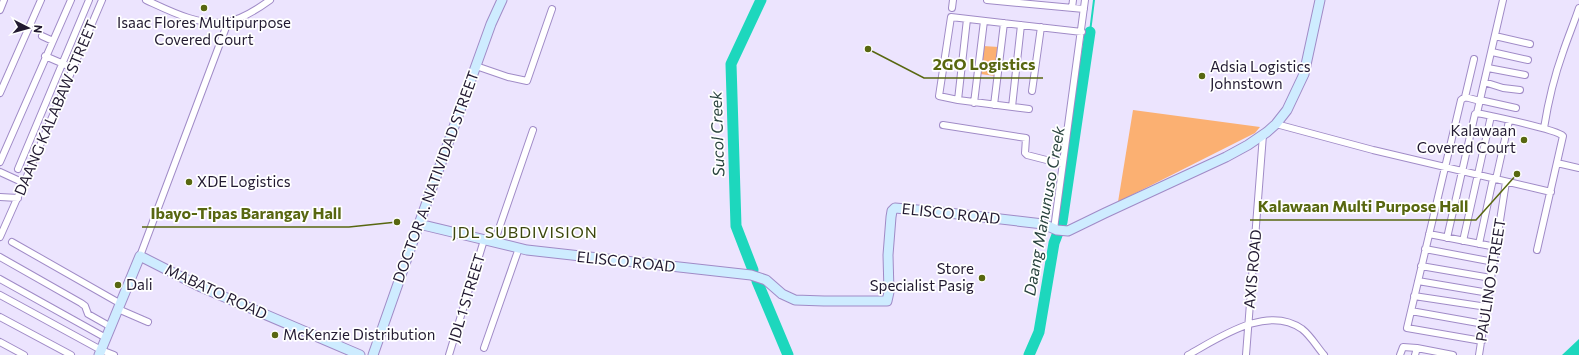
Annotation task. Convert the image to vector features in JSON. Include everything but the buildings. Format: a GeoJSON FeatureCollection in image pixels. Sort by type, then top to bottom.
{"type":"FeatureCollection","features":[{"type":"Feature","properties":{"kind":"main road","name":"DOCTOR A. NATIVIDAD STREET"},"geometry":{"type":"LineString","coordinates":[[373,355],[476,66],[502,0]]}},
{"type":"Feature","properties":{"kind":"main road"},"geometry":{"type":"LineString","coordinates":[[1058,230],[1068,231],[1226,157],[1248,145],[1276,124],[1286,110],[1304,74],[1320,0]]}},
{"type":"Feature","properties":{"kind":"main road","name":"ELISCO ROAD"},"geometry":{"type":"LineString","coordinates":[[419,224],[494,243],[559,255],[751,275],[766,280],[782,294],[795,300],[879,302],[887,301],[888,298],[889,233],[891,213],[895,208],[1043,224],[1058,230]]}},
{"type":"Feature","properties":{"kind":"main road"},"geometry":{"type":"LineString","coordinates":[[100,352],[140,256]]}},
{"type":"Feature","properties":{"kind":"main road","name":"MABATO ROAD"},"geometry":{"type":"LineString","coordinates":[[140,256],[207,289],[360,355]]}},
{"type":"Feature","properties":{"kind":"street"},"geometry":{"type":"LineString","coordinates":[[0,10],[4,0]]}},
{"type":"Feature","properties":{"kind":"street"},"geometry":{"type":"LineString","coordinates":[[0,94],[41,0]]}},
{"type":"Feature","properties":{"kind":"street"},"geometry":{"type":"LineString","coordinates":[[0,162],[45,56],[71,0]]}},
{"type":"Feature","properties":{"kind":"street"},"geometry":{"type":"LineString","coordinates":[[18,169],[89,0]]}},
{"type":"Feature","properties":{"kind":"street","name":"DAANG KALABAW STREET"},"geometry":{"type":"LineString","coordinates":[[0,237],[102,0]]}},
{"type":"Feature","properties":{"kind":"street"},"geometry":{"type":"LineString","coordinates":[[146,0],[187,17],[218,23],[228,22],[260,8],[270,0]]}},
{"type":"Feature","properties":{"kind":"street"},"geometry":{"type":"LineString","coordinates":[[952,8],[953,0]]}},
{"type":"Feature","properties":{"kind":"street"},"geometry":{"type":"LineString","coordinates":[[991,0],[1032,2],[1084,9]]}},
{"type":"Feature","properties":{"kind":"street"},"geometry":{"type":"LineString","coordinates":[[1072,8],[1073,0]]}},
{"type":"Feature","properties":{"kind":"street"},"geometry":{"type":"LineString","coordinates":[[1058,230],[1062,164],[1082,32],[1085,0]]}},
{"type":"Feature","properties":{"kind":"street"},"geometry":{"type":"LineString","coordinates":[[1447,238],[1463,172],[1469,137],[1475,114],[1477,113],[1503,0]]}},
{"type":"Feature","properties":{"kind":"street"},"geometry":{"type":"LineString","coordinates":[[476,66],[508,77],[527,81],[552,8]]}},
{"type":"Feature","properties":{"kind":"street"},"geometry":{"type":"LineString","coordinates":[[1544,128],[1548,103],[1563,52],[1572,32],[1579,8]]}},
{"type":"Feature","properties":{"kind":"street"},"geometry":{"type":"LineString","coordinates":[[1029,109],[974,103],[941,97],[939,94],[951,17],[1082,32]]}},
{"type":"Feature","properties":{"kind":"street"},"geometry":{"type":"LineString","coordinates":[[958,100],[967,19]]}},
{"type":"Feature","properties":{"kind":"street"},"geometry":{"type":"LineString","coordinates":[[974,103],[984,21]]}},
{"type":"Feature","properties":{"kind":"street"},"geometry":{"type":"LineString","coordinates":[[140,256],[228,22]]}},
{"type":"Feature","properties":{"kind":"street"},"geometry":{"type":"LineString","coordinates":[[994,105],[1004,23]]}},
{"type":"Feature","properties":{"kind":"street"},"geometry":{"type":"LineString","coordinates":[[1012,107],[1021,25]]}},
{"type":"Feature","properties":{"kind":"street"},"geometry":{"type":"LineString","coordinates":[[1032,91],[1041,27]]}},
{"type":"Feature","properties":{"kind":"street"},"geometry":{"type":"LineString","coordinates":[[42,36],[53,40]]}},
{"type":"Feature","properties":{"kind":"street"},"geometry":{"type":"LineString","coordinates":[[1495,36],[1530,44]]}},
{"type":"Feature","properties":{"kind":"street"},"geometry":{"type":"LineString","coordinates":[[1492,52],[1528,60]]}},
{"type":"Feature","properties":{"kind":"street"},"geometry":{"type":"LineString","coordinates":[[45,56],[73,68]]}},
{"type":"Feature","properties":{"kind":"street"},"geometry":{"type":"LineString","coordinates":[[1474,59],[1465,97],[1461,100],[1444,168],[1407,328],[1482,341]]}},
{"type":"Feature","properties":{"kind":"street"},"geometry":{"type":"LineString","coordinates":[[1488,68],[1525,75]]}},
{"type":"Feature","properties":{"kind":"street"},"geometry":{"type":"LineString","coordinates":[[1484,82],[1503,88],[1520,90]]}},
{"type":"Feature","properties":{"kind":"street"},"geometry":{"type":"LineString","coordinates":[[1465,97],[1516,108]]}},
{"type":"Feature","properties":{"kind":"street"},"geometry":{"type":"LineString","coordinates":[[1477,113],[1544,128],[1563,136],[1537,250]]}},
{"type":"Feature","properties":{"kind":"street"},"geometry":{"type":"LineString","coordinates":[[1463,241],[1491,116]]}},
{"type":"Feature","properties":{"kind":"street"},"geometry":{"type":"LineString","coordinates":[[1479,244],[1509,121]]}},
{"type":"Feature","properties":{"kind":"street"},"geometry":{"type":"LineString","coordinates":[[1276,124],[1444,168],[1551,192]]}},
{"type":"Feature","properties":{"kind":"street"},"geometry":{"type":"LineString","coordinates":[[943,125],[1026,138],[1026,155],[1062,164]]}},
{"type":"Feature","properties":{"kind":"street"},"geometry":{"type":"LineString","coordinates":[[494,243],[533,130]]}},
{"type":"Feature","properties":{"kind":"street","name":"AXIS ROAD"},"geometry":{"type":"LineString","coordinates":[[1246,355],[1263,135]]}},
{"type":"Feature","properties":{"kind":"street"},"geometry":{"type":"LineString","coordinates":[[1557,163],[1579,168]]}},
{"type":"Feature","properties":{"kind":"street"},"geometry":{"type":"LineString","coordinates":[[0,172],[24,184]]}},
{"type":"Feature","properties":{"kind":"street","name":"PAULINO STREET"},"geometry":{"type":"LineString","coordinates":[[1480,355],[1506,182]]}},
{"type":"Feature","properties":{"kind":"street"},"geometry":{"type":"LineString","coordinates":[[0,197],[18,198]]}},
{"type":"Feature","properties":{"kind":"street"},"geometry":{"type":"LineString","coordinates":[[1429,234],[1496,247]]}},
{"type":"Feature","properties":{"kind":"street","name":"JDL 1 STREET"},"geometry":{"type":"LineString","coordinates":[[449,355],[484,240]]}},
{"type":"Feature","properties":{"kind":"street"},"geometry":{"type":"LineString","coordinates":[[12,242],[148,322]]}},
{"type":"Feature","properties":{"kind":"street"},"geometry":{"type":"LineString","coordinates":[[484,348],[519,248]]}},
{"type":"Feature","properties":{"kind":"street"},"geometry":{"type":"LineString","coordinates":[[1425,249],[1494,262]]}},
{"type":"Feature","properties":{"kind":"street"},"geometry":{"type":"LineString","coordinates":[[0,258],[81,303],[85,306],[88,314],[111,327]]}},
{"type":"Feature","properties":{"kind":"street"},"geometry":{"type":"LineString","coordinates":[[1421,266],[1491,278]]}},
{"type":"Feature","properties":{"kind":"street"},"geometry":{"type":"LineString","coordinates":[[0,279],[106,338]]}},
{"type":"Feature","properties":{"kind":"street"},"geometry":{"type":"LineString","coordinates":[[1418,282],[1489,293]]}},
{"type":"Feature","properties":{"kind":"street"},"geometry":{"type":"LineString","coordinates":[[0,295],[100,352],[114,355]]}},
{"type":"Feature","properties":{"kind":"street"},"geometry":{"type":"LineString","coordinates":[[1414,296],[1487,307]]}},
{"type":"Feature","properties":{"kind":"street"},"geometry":{"type":"LineString","coordinates":[[1411,312],[1484,324]]}},
{"type":"Feature","properties":{"kind":"street"},"geometry":{"type":"LineString","coordinates":[[0,317],[71,355]]}},
{"type":"Feature","properties":{"kind":"street"},"geometry":{"type":"LineString","coordinates":[[1188,355],[1248,324],[1278,321],[1294,325],[1302,330],[1324,355]]}},
{"type":"Feature","properties":{"kind":"street"},"geometry":{"type":"LineString","coordinates":[[0,342],[24,355]]}},
{"type":"Feature","properties":{"kind":"street"},"geometry":{"type":"LineString","coordinates":[[1400,355],[1403,347],[1417,348],[1453,355]]}},
{"type":"Feature","properties":{"kind":"street"},"geometry":{"type":"LineString","coordinates":[[1416,355],[1417,348]]}},
{"type":"Feature","properties":{"kind":"shaded area"},"geometry":{"type":"Polygon","coordinates":[[[983,46],[999,47],[995,76],[980,74],[983,46]]]}},
{"type":"Feature","properties":{"kind":"shaded area"},"geometry":{"type":"Polygon","coordinates":[[[1133,110],[1260,127],[1255,133],[1118,202],[1133,110]]]}},
{"type":"Feature","properties":{"kind":"shaded area"},"geometry":{"type":"Polygon","coordinates":[[[1579,339],[1579,355],[1562,355],[1579,339]]]}},
{"type":"Feature","properties":{"kind":"waterway","name":"Sucol Creek"},"geometry":{"type":"LineString","coordinates":[[753,270],[736,226],[731,64],[761,0]]}},
{"type":"Feature","properties":{"kind":"waterway","name":"Daang Manunuso Creek"},"geometry":{"type":"LineString","coordinates":[[1090,32],[1094,0]]}},
{"type":"Feature","properties":{"kind":"waterway","name":"Daang Manunuso Creek"},"geometry":{"type":"LineString","coordinates":[[1029,355],[1039,332],[1054,243],[1062,222],[1090,32]]}},
{"type":"Feature","properties":{"kind":"waterway","name":"Sucol Creek"},"geometry":{"type":"LineString","coordinates":[[757,281],[788,355]]}},
{"type":"Feature","properties":{"kind":"place","name":"Isaac Flores Multipurpose Covered Court"},"geometry":{"type":"Point","coordinates":[204,8]}},
{"type":"Feature","properties":{"kind":"place","name":"2GO Logistics"},"geometry":{"type":"Point","coordinates":[868,49]}},
{"type":"Feature","properties":{"kind":"place","name":"Adsia Logistics Johnstown"},"geometry":{"type":"Point","coordinates":[1202,76]}},
{"type":"Feature","properties":{"kind":"place","name":"Kalawaan Covered Court"},"geometry":{"type":"Point","coordinates":[1524,140]}},
{"type":"Feature","properties":{"kind":"place","name":"Kalawaan Multi Purpose Hall"},"geometry":{"type":"Point","coordinates":[1517,174]}},
{"type":"Feature","properties":{"kind":"place","name":"XDE Logistics"},"geometry":{"type":"Point","coordinates":[189,182]}},
{"type":"Feature","properties":{"kind":"place","name":"Ibayo-Tipas Barangay Hall"},"geometry":{"type":"Point","coordinates":[397,222]}},
{"type":"Feature","properties":{"kind":"place","name":"Store Specialist Pasig"},"geometry":{"type":"Point","coordinates":[982,278]}},
{"type":"Feature","properties":{"kind":"place","name":"Dali"},"geometry":{"type":"Point","coordinates":[118,285]}},
{"type":"Feature","properties":{"kind":"place","name":"McKenzie Distribution"},"geometry":{"type":"Point","coordinates":[275,335]}},
{"type":"Feature","properties":{"kind":"district","name":"JDL SUBDIVISION"},"geometry":{"type":"Point","coordinates":[525,232]}}]}
